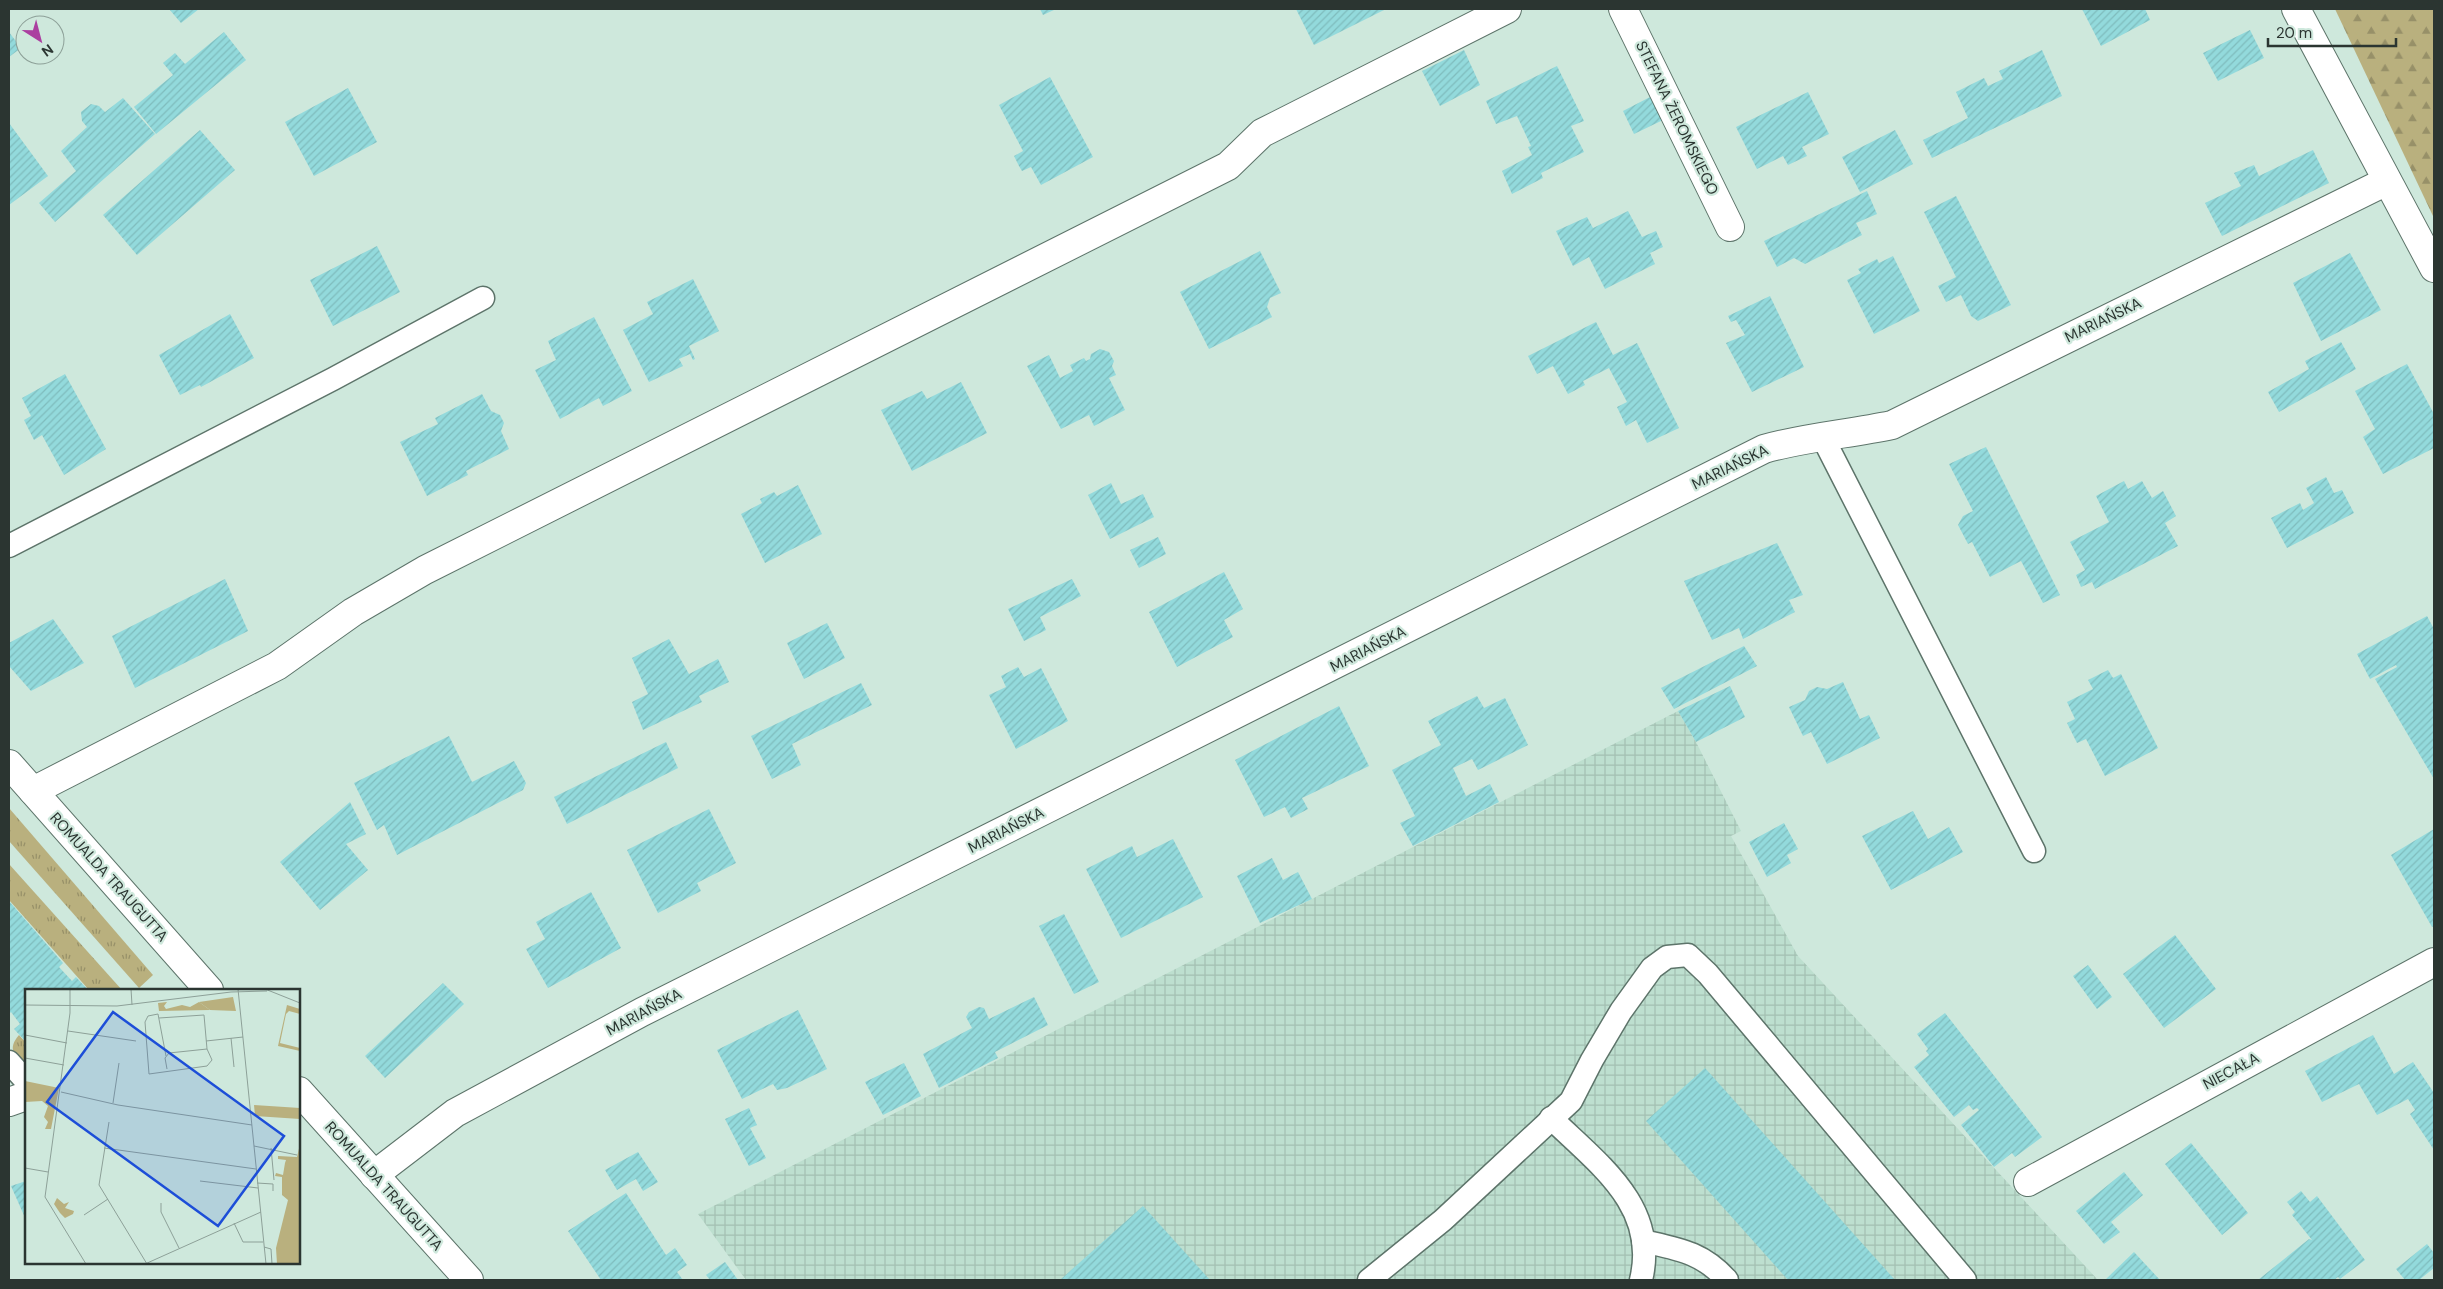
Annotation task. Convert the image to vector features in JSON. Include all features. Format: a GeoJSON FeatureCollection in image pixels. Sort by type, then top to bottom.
{"type":"FeatureCollection","features":[{"type":"Feature","properties":{"kind":"street"},"geometry":{"type":"LineString","coordinates":[[33,791],[277,666],[353,612],[425,570],[1228,166],[1262,133],[1508,9]]}},
{"type":"Feature","properties":{"kind":"street","name":"STEFANA ŻEROMSKIEGO"},"geometry":{"type":"LineString","coordinates":[[1623,9],[1730,227]]}},
{"type":"Feature","properties":{"kind":"street"},"geometry":{"type":"LineString","coordinates":[[2296,9],[2434,268]]}},
{"type":"Feature","properties":{"kind":"street","name":"MARIAŃSKA"},"geometry":{"type":"LineString","coordinates":[[374,1175],[455,1113],[642,1012],[1764,449],[1822,436],[1861,432],[1892,425],[2387,181]]}},
{"type":"Feature","properties":{"kind":"street","name":"ROMUALDA TRAUGUTTA"},"geometry":{"type":"LineString","coordinates":[[9,764],[208,989]]}},
{"type":"Feature","properties":{"kind":"street","name":"NIECAŁA"},"geometry":{"type":"LineString","coordinates":[[2028,1182],[2434,962]]}},
{"type":"Feature","properties":{"kind":"street","name":"ROMUALDA TRAUGUTTA"},"geometry":{"type":"LineString","coordinates":[[300,1092],[469,1280]]}},
{"type":"Feature","properties":{"kind":"street"},"geometry":{"type":"LineString","coordinates":[[9,1102],[25,1096]]}},
{"type":"Feature","properties":{"kind":"lane"},"geometry":{"type":"LineString","coordinates":[[9,546],[333,379],[483,298]]}},
{"type":"Feature","properties":{"kind":"lane"},"geometry":{"type":"LineString","coordinates":[[1822,436],[2034,851]]}},
{"type":"Feature","properties":{"kind":"lane"},"geometry":{"type":"LineString","coordinates":[[1369,1280],[1443,1220],[1571,1101],[1611,1027],[1652,968],[1667,957],[1688,955],[1708,974],[1965,1280]]}},
{"type":"Feature","properties":{"kind":"lane"},"geometry":{"type":"LineString","coordinates":[[9,1062],[25,1080]]}},
{"type":"Feature","properties":{"kind":"lane"},"geometry":{"type":"LineString","coordinates":[[1551,1118],[1625,1192],[1636,1211],[1643,1241],[1645,1263],[1641,1280]]}},
{"type":"Feature","properties":{"kind":"lane"},"geometry":{"type":"LineString","coordinates":[[1643,1241],[1684,1250],[1703,1259],[1727,1280]]}},
{"type":"Feature","properties":{"kind":"shaded area"},"geometry":{"type":"Polygon","coordinates":[[[1678,711],[1696,742],[1741,831],[1731,836],[1798,956],[2098,1280],[746,1280],[698,1214],[1678,711]]]}},
{"type":"Feature","properties":{"kind":"green space"},"geometry":{"type":"Polygon","coordinates":[[[2335,9],[2434,9],[2434,216],[2433,216],[2335,9]]]}},
{"type":"Feature","properties":{"kind":"green space"},"geometry":{"type":"Polygon","coordinates":[[[9,808],[153,975],[139,988],[9,841],[9,808]]]}},
{"type":"Feature","properties":{"kind":"green space"},"geometry":{"type":"Polygon","coordinates":[[[9,864],[121,989],[88,989],[9,900],[9,864]]]}},
{"type":"Feature","properties":{"kind":"green space"},"geometry":{"type":"Polygon","coordinates":[[[19,1035],[25,1042],[25,1064],[13,1052],[15,1040],[19,1035]]]}},
{"type":"Feature","properties":{"kind":"building"},"geometry":{"type":"Polygon","coordinates":[[[169,9],[199,9],[181,23],[169,9]]]}},
{"type":"Feature","properties":{"kind":"building"},"geometry":{"type":"Polygon","coordinates":[[[1040,9],[1056,9],[1043,15],[1040,9]]]}},
{"type":"Feature","properties":{"kind":"building"},"geometry":{"type":"Polygon","coordinates":[[[1296,9],[1386,9],[1314,45],[1296,9]]]}},
{"type":"Feature","properties":{"kind":"building"},"geometry":{"type":"Polygon","coordinates":[[[2082,9],[2145,9],[2150,20],[2101,46],[2082,9]]]}},
{"type":"Feature","properties":{"kind":"building"},"geometry":{"type":"Polygon","coordinates":[[[2250,30],[2264,58],[2218,81],[2203,53],[2250,30]]]}},
{"type":"Feature","properties":{"kind":"building"},"geometry":{"type":"Polygon","coordinates":[[[9,32],[15,40],[15,52],[9,57],[9,32]]]}},
{"type":"Feature","properties":{"kind":"building"},"geometry":{"type":"Polygon","coordinates":[[[224,32],[246,60],[156,134],[134,107],[173,75],[163,63],[175,53],[185,64],[224,32]]]}},
{"type":"Feature","properties":{"kind":"building"},"geometry":{"type":"Polygon","coordinates":[[[1464,50],[1480,85],[1440,106],[1422,71],[1464,50]]]}},
{"type":"Feature","properties":{"kind":"building"},"geometry":{"type":"Polygon","coordinates":[[[2042,50],[2062,96],[1932,158],[1923,140],[1968,118],[1956,92],[1984,78],[1988,86],[2003,79],[1999,71],[2042,50]]]}},
{"type":"Feature","properties":{"kind":"building"},"geometry":{"type":"Polygon","coordinates":[[[1557,66],[1584,121],[1571,126],[1584,152],[1541,173],[1543,178],[1512,194],[1502,171],[1532,155],[1528,147],[1531,146],[1517,116],[1496,124],[1486,101],[1557,66]]]}},
{"type":"Feature","properties":{"kind":"building"},"geometry":{"type":"Polygon","coordinates":[[[1050,77],[1093,157],[1041,185],[1031,167],[1022,171],[1019,166],[1014,156],[1023,151],[999,105],[1050,77]]]}},
{"type":"Feature","properties":{"kind":"building"},"geometry":{"type":"Polygon","coordinates":[[[348,88],[377,142],[314,176],[285,122],[348,88]]]}},
{"type":"Feature","properties":{"kind":"building"},"geometry":{"type":"Polygon","coordinates":[[[1808,92],[1829,134],[1802,147],[1807,156],[1788,165],[1783,156],[1757,169],[1736,127],[1808,92]]]}},
{"type":"Feature","properties":{"kind":"building"},"geometry":{"type":"Polygon","coordinates":[[[1652,96],[1663,120],[1634,134],[1623,111],[1652,96]]]}},
{"type":"Feature","properties":{"kind":"building"},"geometry":{"type":"Polygon","coordinates":[[[123,98],[155,134],[55,222],[39,203],[76,171],[61,151],[87,127],[82,121],[81,112],[91,104],[99,106],[105,112],[123,98]]]}},
{"type":"Feature","properties":{"kind":"building"},"geometry":{"type":"Polygon","coordinates":[[[9,123],[48,176],[9,205],[9,123]]]}},
{"type":"Feature","properties":{"kind":"building"},"geometry":{"type":"Polygon","coordinates":[[[200,130],[235,170],[137,255],[103,215],[200,130]]]}},
{"type":"Feature","properties":{"kind":"building"},"geometry":{"type":"Polygon","coordinates":[[[1895,130],[1913,164],[1860,192],[1842,157],[1895,130]]]}},
{"type":"Feature","properties":{"kind":"building"},"geometry":{"type":"Polygon","coordinates":[[[2313,150],[2329,183],[2222,236],[2205,203],[2241,186],[2234,173],[2254,165],[2259,176],[2313,150]]]}},
{"type":"Feature","properties":{"kind":"building"},"geometry":{"type":"Polygon","coordinates":[[[1867,191],[1877,214],[1856,223],[1862,235],[1805,264],[1794,258],[1777,267],[1764,241],[1867,191]]]}},
{"type":"Feature","properties":{"kind":"building"},"geometry":{"type":"Polygon","coordinates":[[[1956,196],[2011,305],[1978,321],[1971,316],[1961,295],[1946,302],[1938,286],[1956,277],[1924,212],[1956,196]]]}},
{"type":"Feature","properties":{"kind":"building"},"geometry":{"type":"Polygon","coordinates":[[[1628,211],[1642,237],[1656,231],[1663,247],[1650,253],[1655,264],[1605,289],[1589,257],[1573,266],[1556,231],[1587,217],[1593,228],[1628,211]]]}},
{"type":"Feature","properties":{"kind":"building"},"geometry":{"type":"Polygon","coordinates":[[[377,246],[400,292],[333,326],[310,280],[377,246]]]}},
{"type":"Feature","properties":{"kind":"building"},"geometry":{"type":"Polygon","coordinates":[[[1260,251],[1281,293],[1270,298],[1267,307],[1272,317],[1209,349],[1180,292],[1260,251]]]}},
{"type":"Feature","properties":{"kind":"building"},"geometry":{"type":"Polygon","coordinates":[[[2350,253],[2381,310],[2321,341],[2293,283],[2350,253]]]}},
{"type":"Feature","properties":{"kind":"building"},"geometry":{"type":"Polygon","coordinates":[[[1893,256],[1920,311],[1874,334],[1847,280],[1861,273],[1858,269],[1877,259],[1879,263],[1893,256]]]}},
{"type":"Feature","properties":{"kind":"building"},"geometry":{"type":"Polygon","coordinates":[[[693,279],[719,331],[689,346],[695,359],[693,360],[690,354],[679,359],[683,366],[649,382],[623,330],[653,314],[647,302],[693,279]]]}},
{"type":"Feature","properties":{"kind":"building"},"geometry":{"type":"Polygon","coordinates":[[[1770,296],[1804,367],[1752,392],[1726,343],[1745,335],[1736,320],[1731,322],[1728,316],[1770,296]]]}},
{"type":"Feature","properties":{"kind":"building"},"geometry":{"type":"Polygon","coordinates":[[[230,314],[254,358],[201,387],[200,385],[180,395],[159,355],[230,314]]]}},
{"type":"Feature","properties":{"kind":"building"},"geometry":{"type":"Polygon","coordinates":[[[594,317],[632,391],[603,406],[599,398],[560,419],[535,370],[556,360],[548,341],[594,317]]]}},
{"type":"Feature","properties":{"kind":"building"},"geometry":{"type":"Polygon","coordinates":[[[1596,322],[1613,355],[1637,343],[1679,428],[1647,443],[1636,420],[1626,426],[1617,407],[1627,402],[1609,368],[1583,381],[1585,385],[1568,394],[1553,366],[1537,374],[1528,356],[1596,322]]]}},
{"type":"Feature","properties":{"kind":"building"},"geometry":{"type":"Polygon","coordinates":[[[2341,342],[2356,369],[2279,412],[2268,392],[2309,369],[2305,361],[2341,342]]]}},
{"type":"Feature","properties":{"kind":"building"},"geometry":{"type":"Polygon","coordinates":[[[1100,349],[1109,352],[1114,361],[1112,366],[1116,375],[1109,378],[1125,410],[1094,426],[1089,415],[1061,429],[1027,366],[1049,355],[1060,378],[1073,371],[1070,365],[1084,358],[1086,361],[1090,359],[1091,354],[1100,349]]]}},
{"type":"Feature","properties":{"kind":"building"},"geometry":{"type":"Polygon","coordinates":[[[2407,364],[2434,414],[2434,448],[2383,474],[2363,437],[2375,429],[2355,391],[2407,364]]]}},
{"type":"Feature","properties":{"kind":"building"},"geometry":{"type":"Polygon","coordinates":[[[65,374],[106,449],[64,475],[42,435],[34,440],[24,420],[31,416],[22,398],[65,374]]]}},
{"type":"Feature","properties":{"kind":"building"},"geometry":{"type":"Polygon","coordinates":[[[961,382],[987,433],[912,471],[881,410],[922,391],[927,399],[961,382]]]}},
{"type":"Feature","properties":{"kind":"building"},"geometry":{"type":"Polygon","coordinates":[[[482,394],[491,411],[500,415],[504,423],[501,431],[509,449],[466,471],[468,475],[427,496],[400,442],[438,424],[435,418],[482,394]]]}},
{"type":"Feature","properties":{"kind":"building"},"geometry":{"type":"Polygon","coordinates":[[[1986,447],[2060,595],[2043,603],[2021,561],[1990,577],[1972,542],[1968,544],[1958,525],[1963,516],[1973,511],[1949,464],[1986,447]]]}},
{"type":"Feature","properties":{"kind":"building"},"geometry":{"type":"Polygon","coordinates":[[[2326,477],[2334,493],[2342,490],[2354,513],[2287,548],[2271,518],[2300,503],[2303,510],[2314,503],[2306,488],[2326,477]]]}},
{"type":"Feature","properties":{"kind":"building"},"geometry":{"type":"Polygon","coordinates":[[[2124,481],[2128,489],[2142,481],[2152,498],[2163,491],[2176,516],[2165,523],[2178,546],[2095,589],[2092,582],[2081,587],[2076,575],[2085,570],[2070,542],[2109,522],[2096,496],[2124,481]]]}},
{"type":"Feature","properties":{"kind":"building"},"geometry":{"type":"Polygon","coordinates":[[[1111,483],[1121,504],[1143,494],[1154,517],[1110,539],[1088,495],[1111,483]]]}},
{"type":"Feature","properties":{"kind":"building"},"geometry":{"type":"Polygon","coordinates":[[[798,485],[822,534],[765,563],[741,514],[762,503],[760,499],[774,492],[777,496],[798,485]]]}},
{"type":"Feature","properties":{"kind":"building"},"geometry":{"type":"Polygon","coordinates":[[[1158,537],[1166,554],[1139,568],[1130,550],[1158,537]]]}},
{"type":"Feature","properties":{"kind":"building"},"geometry":{"type":"Polygon","coordinates":[[[1777,543],[1803,595],[1789,600],[1795,612],[1743,639],[1739,628],[1712,640],[1684,581],[1777,543]]]}},
{"type":"Feature","properties":{"kind":"building"},"geometry":{"type":"Polygon","coordinates":[[[1224,572],[1243,609],[1224,620],[1233,637],[1177,667],[1149,612],[1224,572]]]}},
{"type":"Feature","properties":{"kind":"building"},"geometry":{"type":"Polygon","coordinates":[[[225,579],[248,631],[135,688],[112,636],[225,579]]]}},
{"type":"Feature","properties":{"kind":"building"},"geometry":{"type":"Polygon","coordinates":[[[1072,579],[1081,596],[1040,617],[1046,630],[1024,641],[1008,609],[1072,579]]]}},
{"type":"Feature","properties":{"kind":"building"},"geometry":{"type":"Polygon","coordinates":[[[2427,616],[2434,629],[2434,779],[2375,679],[2397,667],[2396,665],[2370,679],[2357,654],[2427,616]]]}},
{"type":"Feature","properties":{"kind":"building"},"geometry":{"type":"Polygon","coordinates":[[[53,619],[84,663],[31,691],[9,666],[9,643],[53,619]]]}},
{"type":"Feature","properties":{"kind":"building"},"geometry":{"type":"Polygon","coordinates":[[[827,623],[845,658],[804,679],[787,643],[827,623]]]}},
{"type":"Feature","properties":{"kind":"building"},"geometry":{"type":"Polygon","coordinates":[[[669,639],[689,674],[718,659],[729,682],[699,696],[702,702],[643,730],[632,702],[648,694],[632,658],[669,639]]]}},
{"type":"Feature","properties":{"kind":"building"},"geometry":{"type":"Polygon","coordinates":[[[1744,646],[1757,666],[1674,709],[1661,688],[1744,646]]]}},
{"type":"Feature","properties":{"kind":"building"},"geometry":{"type":"Polygon","coordinates":[[[1018,667],[1024,677],[1041,668],[1068,721],[1016,749],[989,695],[1006,687],[1001,676],[1018,667]]]}},
{"type":"Feature","properties":{"kind":"building"},"geometry":{"type":"Polygon","coordinates":[[[2108,670],[2113,678],[2121,674],[2158,748],[2105,776],[2086,739],[2077,743],[2067,723],[2075,719],[2067,702],[2093,689],[2088,680],[2108,670]]]}},
{"type":"Feature","properties":{"kind":"building"},"geometry":{"type":"Polygon","coordinates":[[[1843,682],[1860,719],[1869,715],[1880,738],[1827,764],[1811,732],[1803,736],[1789,707],[1805,700],[1809,691],[1817,687],[1827,689],[1843,682]]]}},
{"type":"Feature","properties":{"kind":"building"},"geometry":{"type":"Polygon","coordinates":[[[861,683],[872,705],[792,744],[801,765],[772,779],[751,736],[861,683]]]}},
{"type":"Feature","properties":{"kind":"building"},"geometry":{"type":"Polygon","coordinates":[[[1730,686],[1745,717],[1696,742],[1678,711],[1730,686]]]}},
{"type":"Feature","properties":{"kind":"building"},"geometry":{"type":"Polygon","coordinates":[[[1477,696],[1484,708],[1505,698],[1528,745],[1478,770],[1472,759],[1453,768],[1466,796],[1490,784],[1499,802],[1413,846],[1400,823],[1415,816],[1392,770],[1441,745],[1428,721],[1477,696]]]}},
{"type":"Feature","properties":{"kind":"building"},"geometry":{"type":"Polygon","coordinates":[[[1339,706],[1369,766],[1302,798],[1308,809],[1291,818],[1285,807],[1264,817],[1235,760],[1339,706]]]}},
{"type":"Feature","properties":{"kind":"building"},"geometry":{"type":"Polygon","coordinates":[[[449,736],[472,782],[514,761],[526,783],[523,790],[397,855],[384,825],[377,830],[354,783],[449,736]]]}},
{"type":"Feature","properties":{"kind":"building"},"geometry":{"type":"Polygon","coordinates":[[[666,742],[678,768],[567,824],[554,797],[666,742]]]}},
{"type":"Feature","properties":{"kind":"building"},"geometry":{"type":"Polygon","coordinates":[[[350,802],[366,834],[346,844],[368,870],[320,910],[280,862],[350,802]]]}},
{"type":"Feature","properties":{"kind":"building"},"geometry":{"type":"Polygon","coordinates":[[[709,809],[736,863],[697,883],[701,891],[658,913],[627,850],[709,809]]]}},
{"type":"Feature","properties":{"kind":"building"},"geometry":{"type":"Polygon","coordinates":[[[1913,811],[1928,839],[1949,827],[1963,852],[1891,890],[1862,836],[1913,811]]]}},
{"type":"Feature","properties":{"kind":"building"},"geometry":{"type":"Polygon","coordinates":[[[1784,823],[1798,849],[1787,855],[1791,863],[1767,877],[1749,842],[1784,823]]]}},
{"type":"Feature","properties":{"kind":"building"},"geometry":{"type":"Polygon","coordinates":[[[2434,829],[2434,926],[2432,927],[2391,855],[2434,829]]]}},
{"type":"Feature","properties":{"kind":"building"},"geometry":{"type":"Polygon","coordinates":[[[1173,839],[1203,897],[1121,938],[1086,869],[1132,846],[1137,857],[1173,839]]]}},
{"type":"Feature","properties":{"kind":"building"},"geometry":{"type":"Polygon","coordinates":[[[1272,858],[1283,880],[1298,872],[1312,899],[1260,923],[1237,876],[1272,858]]]}},
{"type":"Feature","properties":{"kind":"building"},"geometry":{"type":"Polygon","coordinates":[[[591,892],[621,948],[548,988],[526,949],[545,939],[536,922],[591,892]]]}},
{"type":"Feature","properties":{"kind":"building"},"geometry":{"type":"Polygon","coordinates":[[[9,901],[63,963],[59,967],[72,981],[76,977],[87,989],[25,989],[25,1041],[14,1029],[20,1024],[11,1012],[9,1014],[9,901]]]}},
{"type":"Feature","properties":{"kind":"building"},"geometry":{"type":"Polygon","coordinates":[[[1064,914],[1099,982],[1074,994],[1039,926],[1064,914]]]}},
{"type":"Feature","properties":{"kind":"building"},"geometry":{"type":"Polygon","coordinates":[[[2175,935],[2216,989],[2164,1028],[2123,974],[2175,935]]]}},
{"type":"Feature","properties":{"kind":"building"},"geometry":{"type":"Polygon","coordinates":[[[2088,965],[2112,997],[2097,1009],[2073,976],[2088,965]]]}},
{"type":"Feature","properties":{"kind":"building"},"geometry":{"type":"Polygon","coordinates":[[[443,983],[464,1004],[385,1078],[365,1056],[443,983]]]}},
{"type":"Feature","properties":{"kind":"building"},"geometry":{"type":"Polygon","coordinates":[[[1034,997],[1048,1025],[995,1052],[998,1058],[939,1088],[923,1054],[972,1028],[966,1017],[969,1012],[979,1007],[984,1008],[989,1019],[1034,997]]]}},
{"type":"Feature","properties":{"kind":"building"},"geometry":{"type":"Polygon","coordinates":[[[798,1010],[827,1069],[787,1088],[777,1090],[773,1084],[742,1099],[717,1050],[798,1010]]]}},
{"type":"Feature","properties":{"kind":"building"},"geometry":{"type":"Polygon","coordinates":[[[1945,1013],[2042,1137],[2015,1157],[2012,1153],[1994,1167],[1961,1125],[1979,1110],[1977,1108],[1973,1110],[1969,1105],[1954,1117],[1914,1067],[1929,1055],[1926,1051],[1928,1049],[1917,1034],[1945,1013]]]}},
{"type":"Feature","properties":{"kind":"building"},"geometry":{"type":"Polygon","coordinates":[[[2373,1035],[2394,1074],[2413,1062],[2434,1093],[2434,1150],[2410,1114],[2415,1110],[2408,1099],[2377,1115],[2359,1084],[2322,1102],[2305,1071],[2373,1035]]]}},
{"type":"Feature","properties":{"kind":"building"},"geometry":{"type":"Polygon","coordinates":[[[904,1063],[921,1096],[883,1115],[865,1082],[904,1063]]]}},
{"type":"Feature","properties":{"kind":"building"},"geometry":{"type":"Polygon","coordinates":[[[1705,1068],[1895,1280],[1788,1280],[1646,1121],[1705,1068]]]}},
{"type":"Feature","properties":{"kind":"building"},"geometry":{"type":"Polygon","coordinates":[[[749,1108],[757,1125],[750,1128],[766,1158],[749,1166],[725,1119],[749,1108]]]}},
{"type":"Feature","properties":{"kind":"building"},"geometry":{"type":"Polygon","coordinates":[[[2191,1143],[2248,1213],[2222,1235],[2165,1164],[2191,1143]]]}},
{"type":"Feature","properties":{"kind":"building"},"geometry":{"type":"Polygon","coordinates":[[[638,1152],[658,1182],[643,1191],[636,1179],[617,1190],[605,1170],[638,1152]]]}},
{"type":"Feature","properties":{"kind":"building"},"geometry":{"type":"Polygon","coordinates":[[[2124,1172],[2143,1195],[2111,1222],[2120,1232],[2104,1244],[2076,1211],[2124,1172]]]}},
{"type":"Feature","properties":{"kind":"building"},"geometry":{"type":"Polygon","coordinates":[[[25,1181],[25,1218],[11,1186],[25,1181]]]}},
{"type":"Feature","properties":{"kind":"building"},"geometry":{"type":"Polygon","coordinates":[[[2301,1191],[2310,1202],[2317,1196],[2365,1260],[2340,1279],[2338,1277],[2334,1280],[2258,1280],[2309,1239],[2312,1240],[2292,1215],[2295,1212],[2287,1202],[2301,1191]]]}},
{"type":"Feature","properties":{"kind":"building"},"geometry":{"type":"Polygon","coordinates":[[[626,1193],[666,1255],[675,1248],[687,1265],[677,1272],[683,1280],[601,1280],[568,1231],[626,1193]]]}},
{"type":"Feature","properties":{"kind":"building"},"geometry":{"type":"Polygon","coordinates":[[[1143,1206],[1210,1280],[1060,1280],[1143,1206]]]}},
{"type":"Feature","properties":{"kind":"building"},"geometry":{"type":"Polygon","coordinates":[[[2427,1244],[2434,1253],[2434,1268],[2419,1280],[2405,1280],[2396,1269],[2427,1244]]]}},
{"type":"Feature","properties":{"kind":"building"},"geometry":{"type":"Polygon","coordinates":[[[2134,1252],[2160,1280],[2105,1280],[2134,1252]]]}},
{"type":"Feature","properties":{"kind":"building"},"geometry":{"type":"Polygon","coordinates":[[[725,1262],[738,1280],[710,1280],[706,1275],[725,1262]]]}}]}
